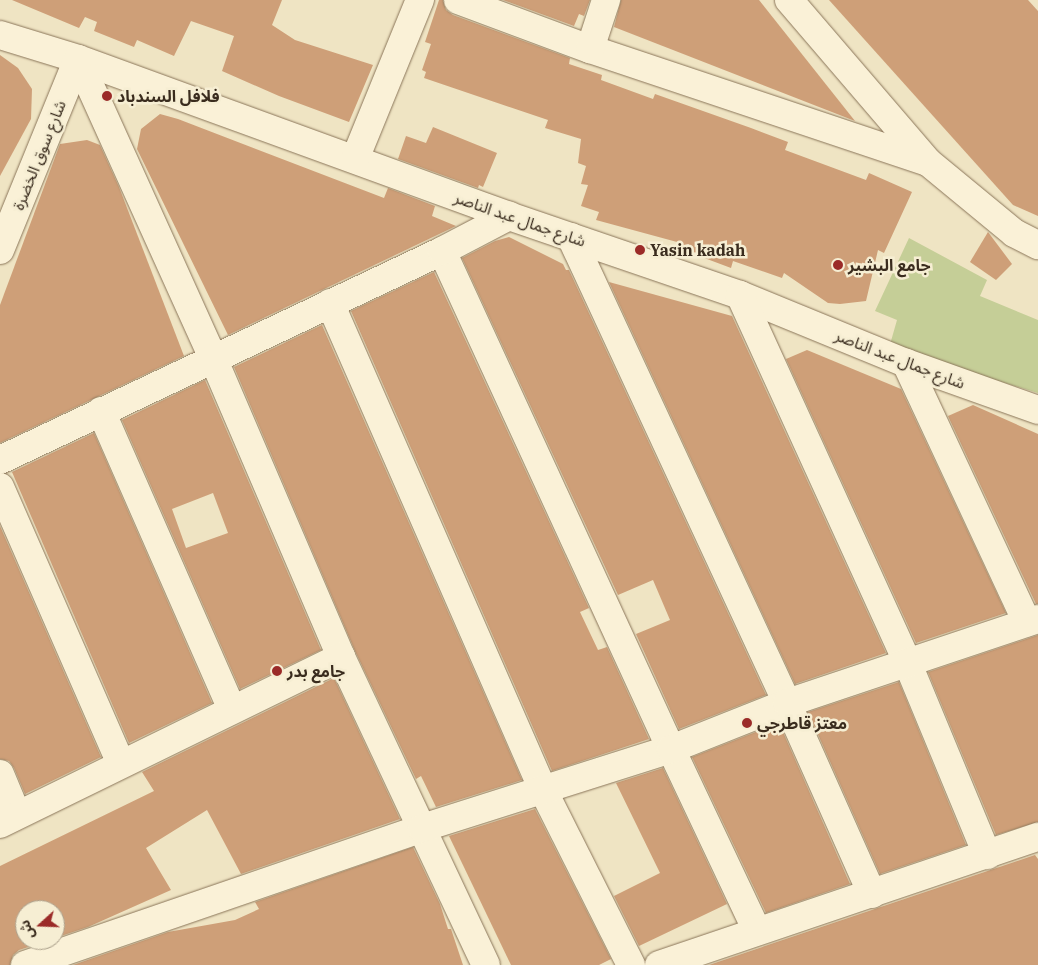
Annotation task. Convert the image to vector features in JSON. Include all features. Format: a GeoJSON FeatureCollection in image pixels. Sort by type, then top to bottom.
{"type":"FeatureCollection","features":[{"type":"Feature","properties":{"kind":"street"},"geometry":{"type":"LineString","coordinates":[[356,159],[420,0]]}},
{"type":"Feature","properties":{"kind":"street"},"geometry":{"type":"LineString","coordinates":[[458,0],[590,49],[928,162]]}},
{"type":"Feature","properties":{"kind":"street"},"geometry":{"type":"LineString","coordinates":[[590,49],[606,0]]}},
{"type":"Feature","properties":{"kind":"street"},"geometry":{"type":"LineString","coordinates":[[789,0],[928,162],[1014,234],[1038,245]]}},
{"type":"Feature","properties":{"kind":"street","name":"شارع جمال عبد الناصر"},"geometry":{"type":"LineString","coordinates":[[0,35],[78,59],[509,216],[740,295],[906,363],[1038,410]]}},
{"type":"Feature","properties":{"kind":"street"},"geometry":{"type":"LineString","coordinates":[[78,59],[213,358],[341,657],[486,965]]}},
{"type":"Feature","properties":{"kind":"street","name":"شارع سوق الخضرة"},"geometry":{"type":"LineString","coordinates":[[0,250],[78,59]]}},
{"type":"Feature","properties":{"kind":"street"},"geometry":{"type":"LineString","coordinates":[[0,460],[442,251],[509,216]]}},
{"type":"Feature","properties":{"kind":"street"},"geometry":{"type":"LineString","coordinates":[[571,237],[787,703],[872,894]]}},
{"type":"Feature","properties":{"kind":"street"},"geometry":{"type":"LineString","coordinates":[[442,251],[671,749],[757,931]]}},
{"type":"Feature","properties":{"kind":"street"},"geometry":{"type":"LineString","coordinates":[[740,295],[908,664],[987,854]]}},
{"type":"Feature","properties":{"kind":"street"},"geometry":{"type":"LineString","coordinates":[[330,303],[543,790],[631,965]]}},
{"type":"Feature","properties":{"kind":"street"},"geometry":{"type":"LineString","coordinates":[[25,965],[422,828],[671,749],[787,703],[908,664],[1033,620],[906,363]]}},
{"type":"Feature","properties":{"kind":"street"},"geometry":{"type":"LineString","coordinates":[[101,411],[232,710]]}},
{"type":"Feature","properties":{"kind":"street"},"geometry":{"type":"LineString","coordinates":[[0,487],[121,764]]}},
{"type":"Feature","properties":{"kind":"street"},"geometry":{"type":"LineString","coordinates":[[0,774],[8,820],[341,657]]}},
{"type":"Feature","properties":{"kind":"street"},"geometry":{"type":"LineString","coordinates":[[659,965],[1038,838]]}},
{"type":"Feature","properties":{"kind":"green space"},"geometry":{"type":"Polygon","coordinates":[[[909,238],[987,280],[980,296],[1038,320],[1038,393],[889,348],[897,320],[875,311],[909,238]]]}},
{"type":"Feature","properties":{"kind":"building"},"geometry":{"type":"Polygon","coordinates":[[[12,0],[282,0],[272,25],[295,40],[373,65],[349,122],[279,96],[222,71],[234,36],[191,21],[174,56],[137,40],[134,47],[94,31],[97,22],[85,17],[79,28],[12,0]]]}},
{"type":"Feature","properties":{"kind":"building"},"geometry":{"type":"Polygon","coordinates":[[[439,0],[443,0],[446,10],[453,15],[570,58],[569,64],[602,75],[601,80],[653,99],[655,94],[751,128],[788,142],[785,150],[866,180],[869,173],[912,192],[884,253],[878,250],[866,301],[840,304],[828,303],[784,273],[782,278],[733,261],[731,268],[675,247],[677,242],[596,220],[599,212],[581,206],[588,185],[581,184],[586,166],[578,163],[581,139],[545,128],[548,120],[424,78],[426,72],[422,70],[431,44],[425,42],[439,0]]]}},
{"type":"Feature","properties":{"kind":"building"},"geometry":{"type":"Polygon","coordinates":[[[503,0],[590,0],[584,16],[579,14],[574,26],[503,0]]]}},
{"type":"Feature","properties":{"kind":"building"},"geometry":{"type":"Polygon","coordinates":[[[621,0],[759,0],[855,121],[614,27],[621,0]]]}},
{"type":"Feature","properties":{"kind":"building"},"geometry":{"type":"Polygon","coordinates":[[[829,0],[1028,0],[1038,11],[1038,216],[1013,205],[829,0]]]}},
{"type":"Feature","properties":{"kind":"building"},"geometry":{"type":"Polygon","coordinates":[[[0,55],[18,68],[32,89],[31,119],[0,176],[0,55]]]}},
{"type":"Feature","properties":{"kind":"building"},"geometry":{"type":"Polygon","coordinates":[[[160,114],[178,119],[384,198],[388,188],[435,206],[432,216],[456,226],[228,335],[137,149],[141,129],[160,114]]]}},
{"type":"Feature","properties":{"kind":"building"},"geometry":{"type":"Polygon","coordinates":[[[433,127],[497,153],[483,187],[479,185],[478,188],[398,159],[406,136],[426,143],[433,127]]]}},
{"type":"Feature","properties":{"kind":"building"},"geometry":{"type":"Polygon","coordinates":[[[87,140],[100,145],[119,187],[184,356],[0,443],[0,305],[60,144],[87,140]]]}},
{"type":"Feature","properties":{"kind":"building"},"geometry":{"type":"Polygon","coordinates":[[[988,232],[1012,264],[996,280],[970,262],[988,232]]]}},
{"type":"Feature","properties":{"kind":"building"},"geometry":{"type":"Polygon","coordinates":[[[509,237],[563,264],[566,270],[569,270],[766,695],[679,729],[636,634],[670,620],[653,580],[618,595],[462,258],[495,241],[509,237]]]}},
{"type":"Feature","properties":{"kind":"building"},"geometry":{"type":"Polygon","coordinates":[[[434,272],[589,608],[580,612],[598,650],[607,647],[649,739],[552,771],[351,311],[434,272]]]}},
{"type":"Feature","properties":{"kind":"building"},"geometry":{"type":"Polygon","coordinates":[[[609,282],[732,316],[886,653],[795,684],[609,282]]]}},
{"type":"Feature","properties":{"kind":"building"},"geometry":{"type":"Polygon","coordinates":[[[322,325],[522,780],[436,807],[421,776],[416,779],[355,651],[234,367],[322,325]]]}},
{"type":"Feature","properties":{"kind":"building"},"geometry":{"type":"Polygon","coordinates":[[[807,350],[901,389],[1006,613],[916,643],[786,359],[807,350]]]}},
{"type":"Feature","properties":{"kind":"building"},"geometry":{"type":"Polygon","coordinates":[[[205,380],[321,650],[240,689],[122,420],[205,380]],[[213,493],[172,509],[186,548],[228,533],[213,493]]]}},
{"type":"Feature","properties":{"kind":"building"},"geometry":{"type":"Polygon","coordinates":[[[973,405],[1038,434],[1038,604],[1036,604],[948,416],[973,405]]]}},
{"type":"Feature","properties":{"kind":"building"},"geometry":{"type":"Polygon","coordinates":[[[94,433],[212,703],[129,743],[12,472],[94,433]]]}},
{"type":"Feature","properties":{"kind":"building"},"geometry":{"type":"Polygon","coordinates":[[[0,526],[101,757],[25,794],[9,761],[0,759],[0,526]]]}},
{"type":"Feature","properties":{"kind":"building"},"geometry":{"type":"Polygon","coordinates":[[[1038,635],[1038,822],[996,835],[928,672],[1038,635]]]}},
{"type":"Feature","properties":{"kind":"building"},"geometry":{"type":"Polygon","coordinates":[[[334,678],[400,819],[241,874],[207,810],[146,848],[171,890],[88,927],[65,935],[65,900],[15,900],[15,950],[19,950],[13,955],[10,965],[0,965],[0,866],[154,791],[142,772],[334,678]]]}},
{"type":"Feature","properties":{"kind":"building"},"geometry":{"type":"Polygon","coordinates":[[[899,682],[966,845],[880,874],[808,712],[899,682]]]}},
{"type":"Feature","properties":{"kind":"building"},"geometry":{"type":"Polygon","coordinates":[[[779,723],[850,884],[766,913],[692,757],[779,723]]]}},
{"type":"Feature","properties":{"kind":"building"},"geometry":{"type":"Polygon","coordinates":[[[663,768],[727,904],[639,946],[614,896],[660,873],[616,783],[663,768]]]}},
{"type":"Feature","properties":{"kind":"building"},"geometry":{"type":"Polygon","coordinates":[[[535,809],[611,959],[599,965],[511,965],[449,836],[535,809]]]}},
{"type":"Feature","properties":{"kind":"building"},"geometry":{"type":"Polygon","coordinates":[[[413,847],[440,904],[448,929],[451,929],[463,965],[73,965],[168,932],[235,920],[259,909],[255,902],[413,847]]]}},
{"type":"Feature","properties":{"kind":"building"},"geometry":{"type":"Polygon","coordinates":[[[1035,855],[1038,859],[1038,965],[709,965],[1035,855]]]}},
{"type":"Feature","properties":{"kind":"place","name":"فلافل السندباد"},"geometry":{"type":"Point","coordinates":[107,96]}},
{"type":"Feature","properties":{"kind":"place","name":"Yasin kadah"},"geometry":{"type":"Point","coordinates":[640,250]}},
{"type":"Feature","properties":{"kind":"place","name":"جامع البشير"},"geometry":{"type":"Point","coordinates":[838,265]}},
{"type":"Feature","properties":{"kind":"place","name":"جامع بدر"},"geometry":{"type":"Point","coordinates":[277,671]}},
{"type":"Feature","properties":{"kind":"place","name":"معتز قاطرجي"},"geometry":{"type":"Point","coordinates":[747,723]}}]}
